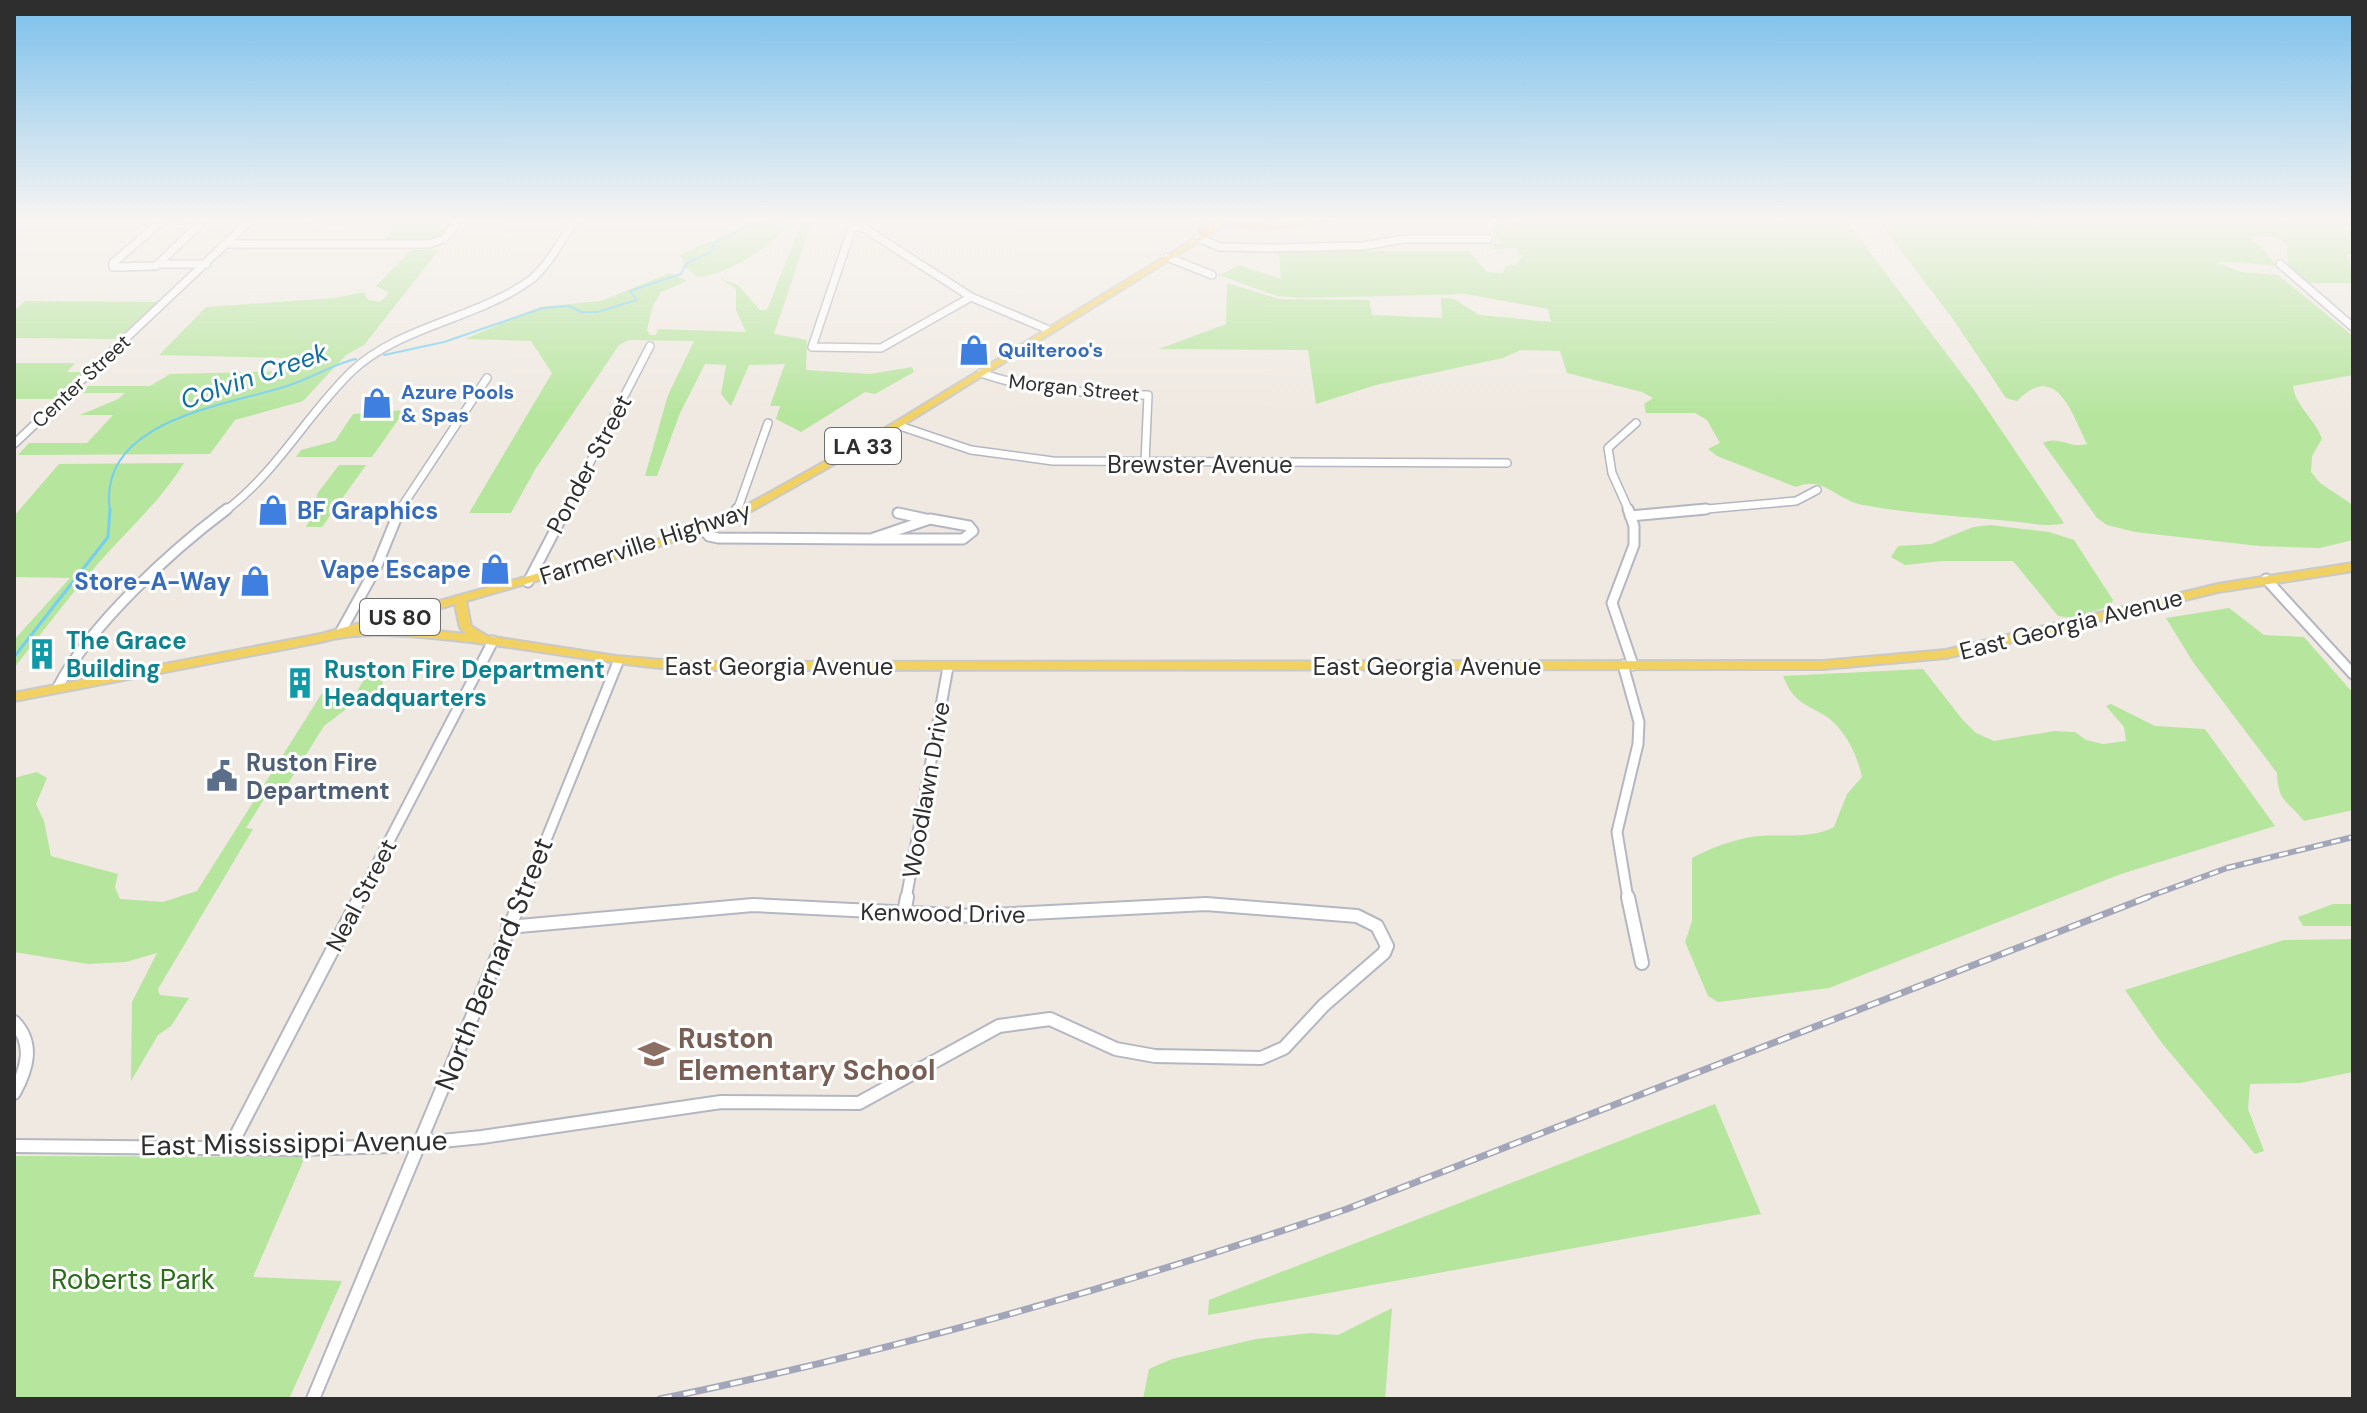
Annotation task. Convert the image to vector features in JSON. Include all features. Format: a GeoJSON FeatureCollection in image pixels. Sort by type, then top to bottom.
{"type":"FeatureCollection","features":[{"type":"Feature","properties":{"kind":"main road","name":"Farmerville Highway"},"geometry":{"type":"LineString","coordinates":[[460,601],[703,529],[735,516],[897,425],[1123,284]]}},
{"type":"Feature","properties":{"kind":"main road","name":"East Georgia Avenue"},"geometry":{"type":"LineString","coordinates":[[340,633],[413,632],[493,641],[618,662],[684,666],[1823,665],[1946,654],[2266,579],[2353,567]]}},
{"type":"Feature","properties":{"kind":"main road","name":"US 80"},"geometry":{"type":"LineString","coordinates":[[14,697],[340,633],[460,601],[466,628],[475,636],[493,641]]}},
{"type":"Feature","properties":{"kind":"street","name":"Center Street"},"geometry":{"type":"LineString","coordinates":[[14,444],[185,284]]}},
{"type":"Feature","properties":{"kind":"street"},"geometry":{"type":"LineString","coordinates":[[58,687],[70,664],[109,618],[199,530],[247,496],[352,371],[384,349],[524,284]]}},
{"type":"Feature","properties":{"kind":"street"},"geometry":{"type":"LineString","coordinates":[[833,284],[812,347],[881,348],[971,297]]}},
{"type":"Feature","properties":{"kind":"street"},"geometry":{"type":"LineString","coordinates":[[951,284],[971,297],[1049,330]]}},
{"type":"Feature","properties":{"kind":"street"},"geometry":{"type":"LineString","coordinates":[[2303,284],[2353,327]]}},
{"type":"Feature","properties":{"kind":"street","name":"Ponder Street"},"geometry":{"type":"LineString","coordinates":[[528,582],[650,346]]}},
{"type":"Feature","properties":{"kind":"street","name":"Morgan Street"},"geometry":{"type":"LineString","coordinates":[[981,373],[1003,381],[1081,392],[1148,395],[1145,463]]}},
{"type":"Feature","properties":{"kind":"street"},"geometry":{"type":"LineString","coordinates":[[340,633],[376,568],[402,504],[487,378]]}},
{"type":"Feature","properties":{"kind":"street"},"geometry":{"type":"LineString","coordinates":[[735,516],[768,423]]}},
{"type":"Feature","properties":{"kind":"street"},"geometry":{"type":"LineString","coordinates":[[1636,423],[1608,448],[1608,470],[1630,516],[1635,535],[1633,552],[1612,603],[1639,722],[1638,744],[1617,832],[1619,857],[1642,963]]}},
{"type":"Feature","properties":{"kind":"street","name":"Brewster Avenue"},"geometry":{"type":"LineString","coordinates":[[897,425],[932,440],[1047,461],[1507,463]]}},
{"type":"Feature","properties":{"kind":"street"},"geometry":{"type":"LineString","coordinates":[[1630,516],[1796,501],[1817,490]]}},
{"type":"Feature","properties":{"kind":"street"},"geometry":{"type":"LineString","coordinates":[[703,529],[714,538],[963,539],[973,533],[969,526],[898,513]]}},
{"type":"Feature","properties":{"kind":"street"},"geometry":{"type":"LineString","coordinates":[[870,539],[930,519]]}},
{"type":"Feature","properties":{"kind":"street"},"geometry":{"type":"LineString","coordinates":[[2266,579],[2353,674]]}},
{"type":"Feature","properties":{"kind":"street","name":"Neal Street"},"geometry":{"type":"LineString","coordinates":[[229,1149],[493,641]]}},
{"type":"Feature","properties":{"kind":"street","name":"North Bernard Street"},"geometry":{"type":"LineString","coordinates":[[313,1399],[422,1144],[618,662]]}},
{"type":"Feature","properties":{"kind":"street","name":"Woodlawn Drive"},"geometry":{"type":"LineString","coordinates":[[904,913],[948,667]]}},
{"type":"Feature","properties":{"kind":"street","name":"Kenwood Drive"},"geometry":{"type":"LineString","coordinates":[[508,927],[626,919],[753,905],[1012,916],[1206,904],[1344,913],[1377,926]]}},
{"type":"Feature","properties":{"kind":"street","name":"East Mississippi Avenue"},"geometry":{"type":"LineString","coordinates":[[14,1146],[229,1149],[422,1144],[721,1102],[859,1103],[999,1026],[1050,1019],[1116,1049],[1155,1056],[1261,1058],[1284,1048],[1324,1005],[1384,953],[1385,938],[1377,926]]}},
{"type":"Feature","properties":{"kind":"street"},"geometry":{"type":"LineString","coordinates":[[14,1022],[25,1034],[28,1060],[14,1093]]}},
{"type":"Feature","properties":{"kind":"green space"},"geometry":{"type":"Polygon","coordinates":[[[412,284],[364,345],[346,355],[303,401],[235,420],[210,454],[18,455],[29,443],[87,443],[113,415],[80,415],[125,393],[82,393],[88,386],[150,386],[170,374],[280,371],[289,358],[159,355],[206,307],[335,298],[364,292],[368,300],[380,302],[389,293],[376,286],[412,284]]]}},
{"type":"Feature","properties":{"kind":"green space"},"geometry":{"type":"Polygon","coordinates":[[[643,284],[680,284],[661,292],[652,308],[647,330],[650,335],[656,335],[658,329],[746,332],[736,310],[736,289],[729,284],[739,286],[760,310],[767,310],[777,284],[791,284],[774,334],[807,340],[806,370],[870,374],[912,367],[914,372],[875,394],[865,392],[801,432],[776,419],[780,406],[770,406],[785,364],[749,365],[731,406],[721,394],[726,365],[705,364],[680,413],[657,476],[645,476],[668,395],[694,341],[629,340],[619,345],[536,468],[511,513],[469,513],[552,373],[531,341],[465,339],[540,307],[601,301],[643,284]]]}},
{"type":"Feature","properties":{"kind":"green space"},"geometry":{"type":"Polygon","coordinates":[[[1227,284],[1279,299],[1369,300],[1372,315],[1442,318],[1441,298],[1454,299],[1479,315],[1551,322],[1548,309],[1466,294],[1277,296],[1244,284],[1894,284],[1974,390],[2064,523],[2044,525],[1899,511],[1853,502],[1814,484],[1796,487],[1717,456],[1708,449],[1720,443],[1707,420],[1695,413],[1646,413],[1644,404],[1653,398],[1642,392],[1567,373],[1560,351],[1521,350],[1503,358],[1376,385],[1316,404],[1308,350],[1159,349],[1226,324],[1227,284]]]}},
{"type":"Feature","properties":{"kind":"green space"},"geometry":{"type":"Polygon","coordinates":[[[1926,284],[2289,284],[2353,336],[2353,375],[2293,386],[2322,439],[2312,456],[2311,472],[2320,483],[2353,505],[2353,540],[2320,548],[2259,546],[2135,532],[2107,525],[2097,518],[2043,443],[2054,440],[2075,445],[2087,444],[2061,395],[2052,388],[2042,386],[2017,401],[2006,398],[1926,284]]]}},
{"type":"Feature","properties":{"kind":"green space"},"geometry":{"type":"Polygon","coordinates":[[[25,301],[161,302],[123,339],[14,338],[14,311],[25,301]]]}},
{"type":"Feature","properties":{"kind":"green space"},"geometry":{"type":"Polygon","coordinates":[[[14,363],[75,363],[67,372],[87,372],[58,399],[14,399],[14,363]]]}},
{"type":"Feature","properties":{"kind":"green space"},"geometry":{"type":"Polygon","coordinates":[[[405,410],[372,457],[296,457],[301,450],[335,441],[353,414],[405,410]]]}},
{"type":"Feature","properties":{"kind":"green space"},"geometry":{"type":"Polygon","coordinates":[[[184,463],[164,491],[85,578],[14,668],[14,640],[70,578],[14,577],[14,516],[59,464],[184,463]]]}},
{"type":"Feature","properties":{"kind":"green space"},"geometry":{"type":"Polygon","coordinates":[[[339,465],[366,465],[322,527],[306,527],[315,509],[317,494],[339,465]]]}},
{"type":"Feature","properties":{"kind":"green space"},"geometry":{"type":"Polygon","coordinates":[[[1990,525],[2049,532],[2074,540],[2113,600],[2110,606],[2074,618],[2058,616],[2013,561],[1942,561],[1905,565],[1891,557],[1898,546],[1931,544],[1973,527],[1990,525]]]}},
{"type":"Feature","properties":{"kind":"green space"},"geometry":{"type":"Polygon","coordinates":[[[2229,608],[2264,635],[2304,637],[2353,693],[2353,810],[2304,821],[2284,800],[2277,773],[2193,662],[2166,618],[2229,608]]]}},
{"type":"Feature","properties":{"kind":"green space"},"geometry":{"type":"Polygon","coordinates":[[[373,664],[384,664],[382,691],[378,699],[352,699],[345,710],[324,726],[284,790],[269,791],[246,828],[253,829],[158,989],[160,995],[189,998],[171,1026],[158,1035],[131,1081],[132,1002],[157,953],[126,962],[88,964],[14,952],[14,778],[37,772],[47,778],[36,804],[44,821],[51,856],[118,874],[115,887],[120,899],[163,902],[197,891],[322,693],[356,693],[373,664]]]}},
{"type":"Feature","properties":{"kind":"green space"},"geometry":{"type":"Polygon","coordinates":[[[1923,669],[1962,719],[1976,733],[1994,741],[2054,731],[2075,732],[2086,740],[2103,744],[2126,741],[2124,727],[2106,706],[2111,704],[2155,726],[2205,729],[2275,826],[2121,874],[1829,988],[1718,1002],[1708,996],[1685,942],[1692,921],[1692,858],[1741,839],[1806,835],[1834,827],[1847,794],[1862,777],[1853,750],[1842,731],[1830,719],[1794,696],[1783,676],[1923,669]]]}},
{"type":"Feature","properties":{"kind":"green space"},"geometry":{"type":"Polygon","coordinates":[[[2333,904],[2353,904],[2353,926],[2303,926],[2298,917],[2333,904]]]}},
{"type":"Feature","properties":{"kind":"green space"},"geometry":{"type":"Polygon","coordinates":[[[2353,939],[2353,1072],[2300,1083],[2250,1084],[2248,1109],[2264,1151],[2255,1154],[2161,1042],[2125,990],[2284,940],[2353,939]]]}},
{"type":"Feature","properties":{"kind":"green space"},"geometry":{"type":"Polygon","coordinates":[[[1715,1104],[1761,1214],[1208,1315],[1209,1300],[1715,1104]]]}},
{"type":"Feature","properties":{"kind":"green space","name":"Roberts Park"},"geometry":{"type":"Polygon","coordinates":[[[14,1156],[305,1157],[253,1277],[342,1281],[289,1399],[14,1399],[14,1156]]]}},
{"type":"Feature","properties":{"kind":"green space"},"geometry":{"type":"Polygon","coordinates":[[[1392,1308],[1385,1399],[1143,1399],[1149,1369],[1172,1359],[1256,1339],[1311,1333],[1338,1335],[1392,1308]]]}},
{"type":"Feature","properties":{"kind":"waterway","name":"Colvin Creek"},"geometry":{"type":"LineString","coordinates":[[384,355],[444,342],[543,308],[569,306],[581,312],[597,312],[637,300],[630,291],[651,284]]}},
{"type":"Feature","properties":{"kind":"waterway","name":"Colvin Creek"},"geometry":{"type":"LineString","coordinates":[[110,511],[111,480],[123,456],[144,437],[200,410],[287,386],[356,359]]}},
{"type":"Feature","properties":{"kind":"waterway","name":"Colvin Creek"},"geometry":{"type":"LineString","coordinates":[[14,657],[108,537],[110,509]]}},
{"type":"Feature","properties":{"kind":"railway"},"geometry":{"type":"LineString","coordinates":[[2142,899],[2227,868],[2353,837]]}},
{"type":"Feature","properties":{"kind":"railway"},"geometry":{"type":"LineString","coordinates":[[660,1399],[834,1360],[1006,1315],[1347,1209],[2148,897]]}},
{"type":"Feature","properties":{"kind":"place","name":"Quilteroo's"},"geometry":{"type":"Point","coordinates":[974,350]}},
{"type":"Feature","properties":{"kind":"place","name":"Azure Pools & Spas"},"geometry":{"type":"Point","coordinates":[377,403]}},
{"type":"Feature","properties":{"kind":"place","name":"BF Graphics"},"geometry":{"type":"Point","coordinates":[273,510]}},
{"type":"Feature","properties":{"kind":"place","name":"Vape Escape"},"geometry":{"type":"Point","coordinates":[495,569]}},
{"type":"Feature","properties":{"kind":"place","name":"Store-A-Way"},"geometry":{"type":"Point","coordinates":[255,581]}},
{"type":"Feature","properties":{"kind":"place","name":"The Grace Building"},"geometry":{"type":"Point","coordinates":[42,654]}},
{"type":"Feature","properties":{"kind":"place","name":"Ruston Fire Department Headquarters"},"geometry":{"type":"Point","coordinates":[300,683]}},
{"type":"Feature","properties":{"kind":"place","name":"Ruston Fire Department"},"geometry":{"type":"Point","coordinates":[222,776]}},
{"type":"Feature","properties":{"kind":"place","name":"Ruston Elementary School"},"geometry":{"type":"Point","coordinates":[654,1054]}}]}
